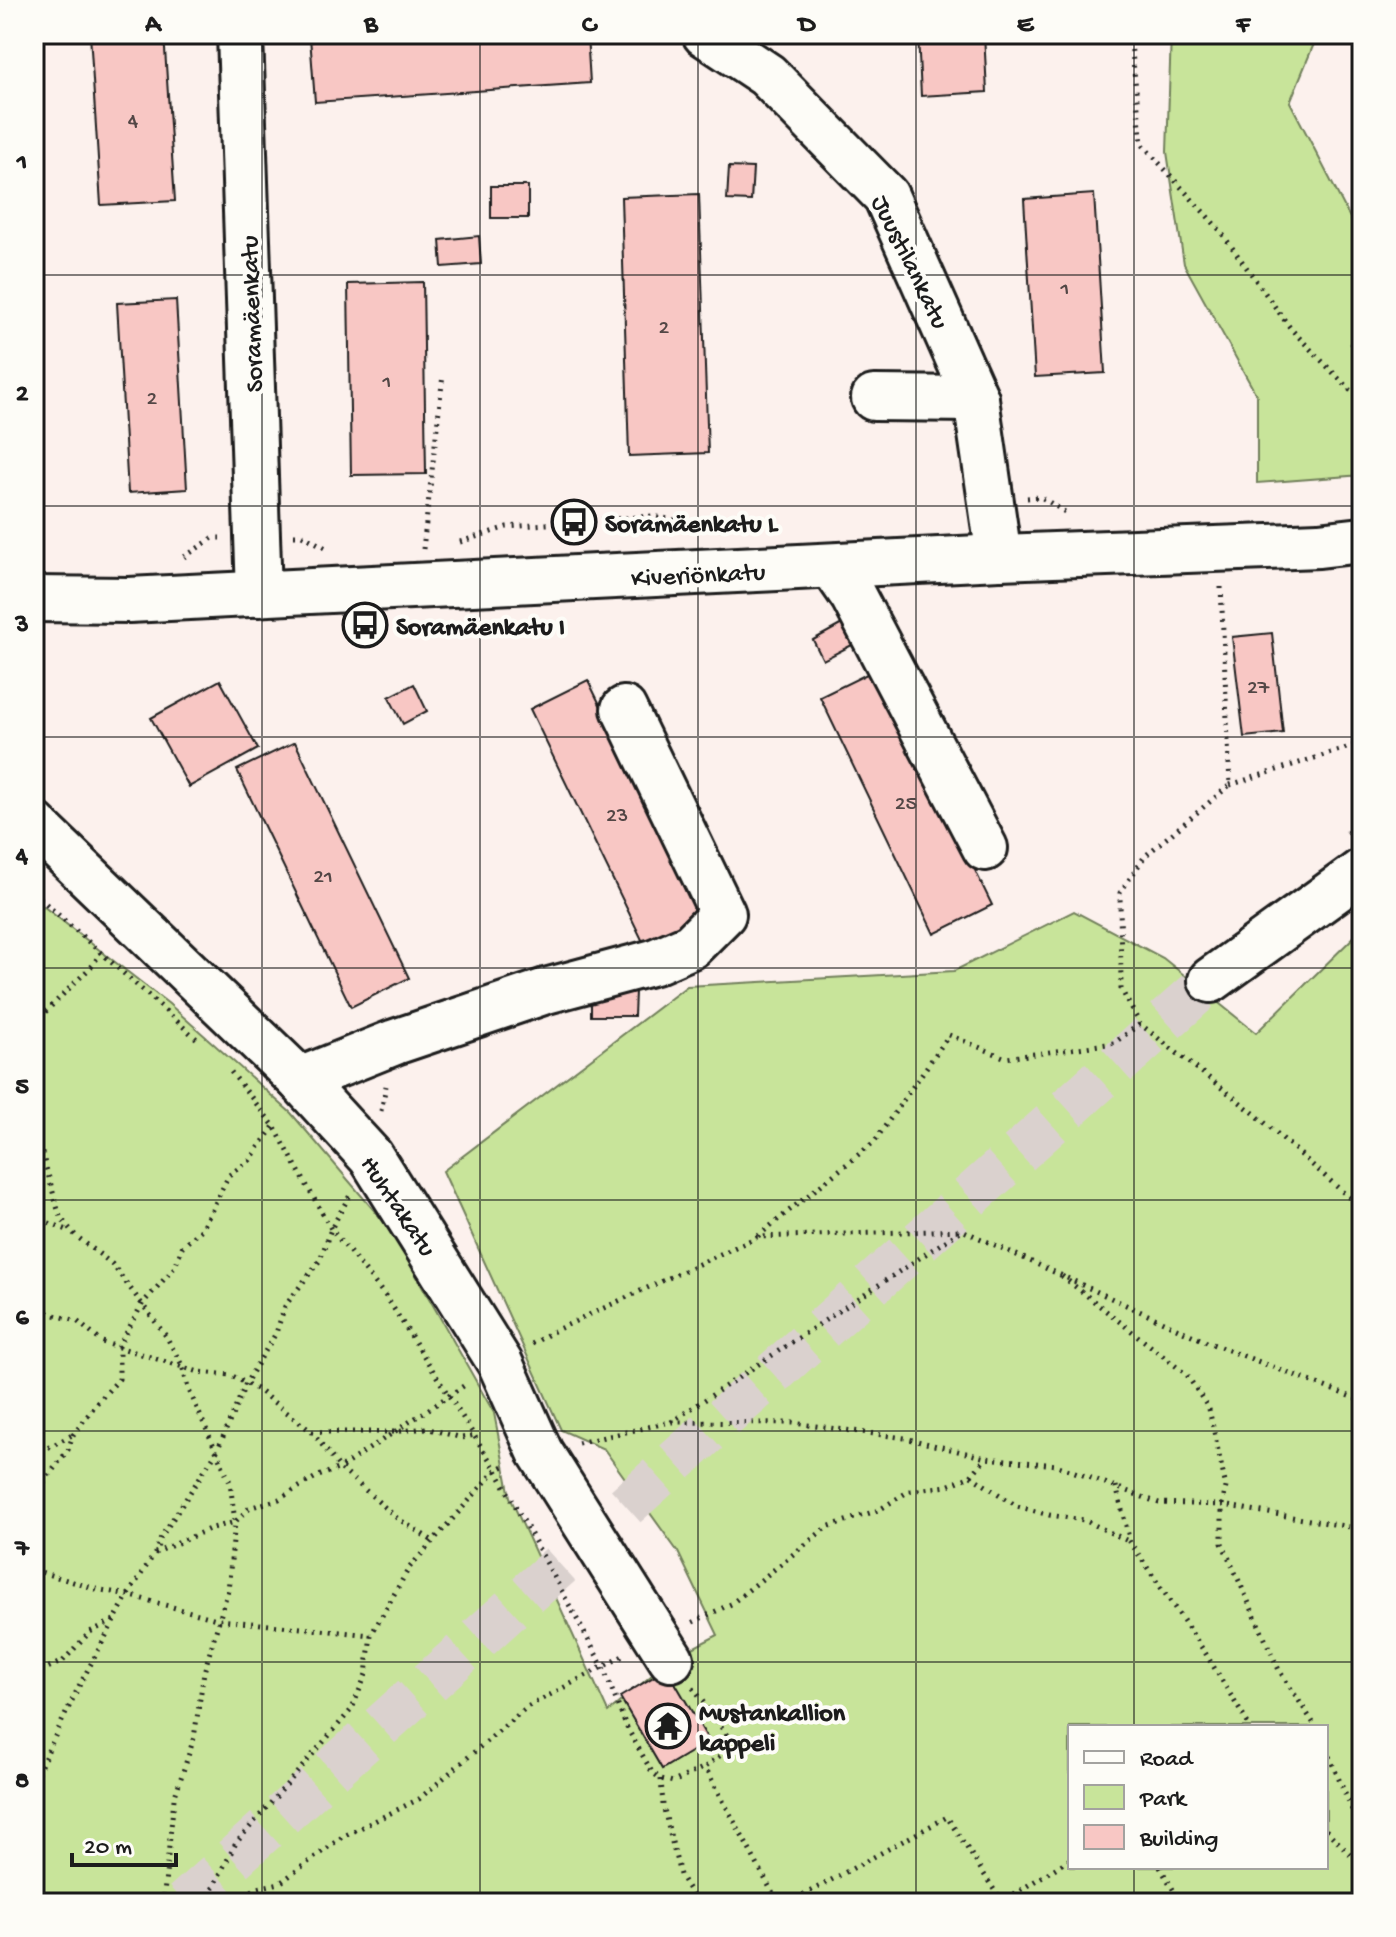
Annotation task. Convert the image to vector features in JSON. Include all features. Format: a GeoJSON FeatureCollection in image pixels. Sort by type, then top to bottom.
{"type":"FeatureCollection","features":[{"type":"Feature","properties":{"kind":"street","name":"Soramäenkatu"},"geometry":{"type":"LineString","coordinates":[[240,34],[259,594]]}},
{"type":"Feature","properties":{"kind":"street","name":"Juustilankatu"},"geometry":{"type":"LineString","coordinates":[[705,34],[767,75],[886,196],[976,399],[999,557]]}},
{"type":"Feature","properties":{"kind":"street"},"geometry":{"type":"LineString","coordinates":[[874,398],[976,399]]}},
{"type":"Feature","properties":{"kind":"street","name":"Kiveriönkatu"},"geometry":{"type":"LineString","coordinates":[[34,599],[129,600],[999,557],[1319,545],[1362,540]]}},
{"type":"Feature","properties":{"kind":"street"},"geometry":{"type":"LineString","coordinates":[[833,567],[853,596],[985,848]]}},
{"type":"Feature","properties":{"kind":"street"},"geometry":{"type":"LineString","coordinates":[[300,1080],[395,1042],[546,991],[654,962],[691,946],[723,914],[624,709]]}},
{"type":"Feature","properties":{"kind":"street","name":"Huhtakatu"},"geometry":{"type":"LineString","coordinates":[[34,824],[300,1080],[371,1157],[500,1363],[540,1452],[665,1648]]}},
{"type":"Feature","properties":{"kind":"street"},"geometry":{"type":"LineString","coordinates":[[1211,980],[1362,871]]}},
{"type":"Feature","properties":{"kind":"path"},"geometry":{"type":"LineString","coordinates":[[1130,34],[1142,144],[1218,228],[1291,329],[1350,390],[1362,394]]}},
{"type":"Feature","properties":{"kind":"path"},"geometry":{"type":"LineString","coordinates":[[423,550],[443,375]]}},
{"type":"Feature","properties":{"kind":"path"},"geometry":{"type":"LineString","coordinates":[[991,501],[1041,497],[1068,515],[1082,515]]}},
{"type":"Feature","properties":{"kind":"path"},"geometry":{"type":"LineString","coordinates":[[451,545],[507,527],[652,516],[737,531]]}},
{"type":"Feature","properties":{"kind":"path"},"geometry":{"type":"LineString","coordinates":[[176,562],[213,538],[302,535],[333,552]]}},
{"type":"Feature","properties":{"kind":"path"},"geometry":{"type":"LineString","coordinates":[[408,550],[437,549]]}},
{"type":"Feature","properties":{"kind":"path"},"geometry":{"type":"LineString","coordinates":[[1221,581],[1230,785]]}},
{"type":"Feature","properties":{"kind":"path"},"geometry":{"type":"LineString","coordinates":[[1362,743],[1230,785],[1145,856],[1120,893],[1121,989],[1140,1024],[1255,1114],[1362,1209]]}},
{"type":"Feature","properties":{"kind":"path"},"geometry":{"type":"LineString","coordinates":[[34,893],[201,1044]]}},
{"type":"Feature","properties":{"kind":"path"},"geometry":{"type":"LineString","coordinates":[[34,1023],[93,965],[100,953]]}},
{"type":"Feature","properties":{"kind":"path"},"geometry":{"type":"LineString","coordinates":[[155,1553],[209,1529],[235,1522],[249,1508],[279,1499],[316,1477],[340,1468],[450,1394],[552,1332],[757,1237],[874,1142],[949,1035],[1006,1058],[1114,1043],[1140,1024]]}},
{"type":"Feature","properties":{"kind":"path"},"geometry":{"type":"LineString","coordinates":[[34,1780],[115,1619],[155,1553],[161,1537],[217,1451],[246,1383],[276,1333],[285,1306],[320,1260],[331,1229],[371,1157],[395,1042]]}},
{"type":"Feature","properties":{"kind":"path"},"geometry":{"type":"LineString","coordinates":[[225,1064],[274,1126],[331,1229],[387,1298],[450,1394],[496,1470],[603,1667],[626,1726],[652,1772],[661,1779],[673,1782],[705,1767],[734,1745],[665,1648]]}},
{"type":"Feature","properties":{"kind":"path"},"geometry":{"type":"LineString","coordinates":[[34,1495],[68,1450],[73,1435],[119,1379],[119,1346],[143,1303],[175,1267],[182,1247],[203,1228],[229,1175],[250,1160],[274,1126]]}},
{"type":"Feature","properties":{"kind":"path"},"geometry":{"type":"LineString","coordinates":[[34,1139],[42,1153],[60,1217],[73,1232],[112,1264],[166,1336],[182,1365],[188,1388],[230,1482],[235,1522],[228,1590],[204,1672],[194,1738],[174,1799],[162,1902]]}},
{"type":"Feature","properties":{"kind":"path"},"geometry":{"type":"LineString","coordinates":[[34,1217],[73,1232]]}},
{"type":"Feature","properties":{"kind":"path"},"geometry":{"type":"LineString","coordinates":[[757,1237],[962,1230],[1207,1342],[1362,1401]]}},
{"type":"Feature","properties":{"kind":"path"},"geometry":{"type":"LineString","coordinates":[[670,1422],[962,1230]]}},
{"type":"Feature","properties":{"kind":"path"},"geometry":{"type":"LineString","coordinates":[[1055,1271],[1187,1375],[1209,1409],[1226,1487],[1222,1505],[1222,1543],[1279,1670],[1315,1725]]}},
{"type":"Feature","properties":{"kind":"path"},"geometry":{"type":"LineString","coordinates":[[34,1305],[40,1311],[77,1321],[102,1342],[199,1372],[231,1375],[258,1390],[312,1432],[340,1468],[397,1518],[433,1541]]}},
{"type":"Feature","properties":{"kind":"path"},"geometry":{"type":"LineString","coordinates":[[205,1903],[236,1843],[352,1709],[366,1674],[371,1635],[409,1568],[496,1470],[540,1452],[670,1422],[793,1423],[905,1438],[986,1458],[1056,1465],[1159,1503],[1222,1505],[1362,1529]]}},
{"type":"Feature","properties":{"kind":"path"},"geometry":{"type":"LineString","coordinates":[[312,1432],[395,1432],[426,1428],[462,1438],[475,1435]]}},
{"type":"Feature","properties":{"kind":"path"},"geometry":{"type":"LineString","coordinates":[[34,1455],[73,1435]]}},
{"type":"Feature","properties":{"kind":"path"},"geometry":{"type":"LineString","coordinates":[[231,1903],[257,1888],[280,1883],[342,1837],[419,1799],[527,1707],[603,1667],[665,1648],[731,1604],[827,1527],[879,1510],[909,1491],[947,1486],[971,1476],[986,1458]]}},
{"type":"Feature","properties":{"kind":"path"},"geometry":{"type":"LineString","coordinates":[[971,1476],[1017,1506],[1084,1520],[1130,1542]]}},
{"type":"Feature","properties":{"kind":"path"},"geometry":{"type":"LineString","coordinates":[[1116,1485],[1130,1542],[1206,1654],[1249,1725]]}},
{"type":"Feature","properties":{"kind":"path"},"geometry":{"type":"LineString","coordinates":[[34,1570],[220,1620],[371,1635]]}},
{"type":"Feature","properties":{"kind":"path"},"geometry":{"type":"LineString","coordinates":[[34,1674],[63,1661],[90,1632],[115,1619]]}},
{"type":"Feature","properties":{"kind":"path"},"geometry":{"type":"LineString","coordinates":[[1328,1754],[1362,1833]]}},
{"type":"Feature","properties":{"kind":"path"},"geometry":{"type":"LineString","coordinates":[[705,1767],[778,1903]]}},
{"type":"Feature","properties":{"kind":"path"},"geometry":{"type":"LineString","coordinates":[[661,1779],[663,1805],[680,1875],[697,1903]]}},
{"type":"Feature","properties":{"kind":"path"},"geometry":{"type":"LineString","coordinates":[[789,1903],[947,1817],[1001,1902],[1068,1860]]}},
{"type":"Feature","properties":{"kind":"path"},"geometry":{"type":"LineString","coordinates":[[1328,1832],[1362,1866]]}},
{"type":"Feature","properties":{"kind":"path"},"geometry":{"type":"LineString","coordinates":[[1161,1869],[1181,1903]]}},
{"type":"Feature","properties":{"kind":"path"},"geometry":{"type":"LineString","coordinates":[[34,1890],[69,1903]]}},
{"type":"Feature","properties":{"kind":"green space"},"geometry":{"type":"Polygon","coordinates":[[[1171,34],[1318,34],[1290,102],[1362,241],[1362,475],[1257,483],[1257,396],[1184,264],[1167,152],[1171,34]]]}},
{"type":"Feature","properties":{"kind":"green space"},"geometry":{"type":"Polygon","coordinates":[[[34,899],[169,1004],[291,1113],[390,1229],[494,1413],[510,1497],[608,1712],[671,1659],[718,1635],[678,1552],[604,1449],[561,1430],[443,1171],[687,986],[954,971],[1074,911],[1163,958],[1256,1033],[1362,929],[1362,1903],[34,1903],[34,899]]]}},
{"type":"Feature","properties":{"kind":"building"},"geometry":{"type":"Polygon","coordinates":[[[90,34],[164,34],[175,201],[101,205],[90,34]]]}},
{"type":"Feature","properties":{"kind":"building"},"geometry":{"type":"Polygon","coordinates":[[[356,34],[587,34],[590,83],[315,102],[310,37],[356,34]]]}},
{"type":"Feature","properties":{"kind":"building"},"geometry":{"type":"Polygon","coordinates":[[[918,34],[984,34],[987,92],[921,96],[918,34]]]}},
{"type":"Feature","properties":{"kind":"building"},"geometry":{"type":"Polygon","coordinates":[[[729,167],[753,168],[751,201],[727,200],[729,167]]]}},
{"type":"Feature","properties":{"kind":"building"},"geometry":{"type":"Polygon","coordinates":[[[491,186],[528,186],[528,218],[491,218],[491,186]]]}},
{"type":"Feature","properties":{"kind":"building"},"geometry":{"type":"Polygon","coordinates":[[[699,194],[708,453],[629,456],[621,197],[699,194]]]}},
{"type":"Feature","properties":{"kind":"building"},"geometry":{"type":"Polygon","coordinates":[[[1094,194],[1105,373],[1035,377],[1024,199],[1094,194]]]}},
{"type":"Feature","properties":{"kind":"building"},"geometry":{"type":"Polygon","coordinates":[[[479,236],[481,264],[442,267],[440,240],[479,236]]]}},
{"type":"Feature","properties":{"kind":"building"},"geometry":{"type":"Polygon","coordinates":[[[423,282],[426,474],[351,475],[348,284],[423,282]]]}},
{"type":"Feature","properties":{"kind":"building"},"geometry":{"type":"Polygon","coordinates":[[[176,300],[187,489],[128,493],[117,303],[176,300]]]}},
{"type":"Feature","properties":{"kind":"building"},"geometry":{"type":"Polygon","coordinates":[[[1359,331],[1362,333],[1362,352],[1350,344],[1359,331]]]}},
{"type":"Feature","properties":{"kind":"building"},"geometry":{"type":"Polygon","coordinates":[[[844,623],[854,644],[823,660],[813,640],[844,623]]]}},
{"type":"Feature","properties":{"kind":"building"},"geometry":{"type":"Polygon","coordinates":[[[1272,633],[1283,733],[1244,737],[1232,637],[1272,633]]]}},
{"type":"Feature","properties":{"kind":"building"},"geometry":{"type":"Polygon","coordinates":[[[877,669],[992,905],[934,934],[820,697],[877,669]]]}},
{"type":"Feature","properties":{"kind":"building"},"geometry":{"type":"Polygon","coordinates":[[[220,680],[258,749],[189,787],[151,718],[220,680]]]}},
{"type":"Feature","properties":{"kind":"building"},"geometry":{"type":"Polygon","coordinates":[[[588,680],[703,917],[645,946],[530,709],[588,680]]]}},
{"type":"Feature","properties":{"kind":"building"},"geometry":{"type":"Polygon","coordinates":[[[414,684],[427,711],[403,724],[389,697],[414,684]]]}},
{"type":"Feature","properties":{"kind":"building"},"geometry":{"type":"Polygon","coordinates":[[[295,742],[409,978],[351,1007],[237,770],[295,742]]]}},
{"type":"Feature","properties":{"kind":"building"},"geometry":{"type":"Polygon","coordinates":[[[591,991],[635,991],[634,1016],[591,1016],[591,991]]]}},
{"type":"Feature","properties":{"kind":"building"},"geometry":{"type":"Polygon","coordinates":[[[667,1669],[709,1741],[662,1769],[620,1697],[667,1669]]]}},
{"type":"Feature","properties":{"kind":"tunnel"},"geometry":{"type":"LineString","coordinates":[[184,1903],[1211,980]]}},
{"type":"Feature","properties":{"kind":"place","name":"Soramäenkatu L"},"geometry":{"type":"Point","coordinates":[574,522]}},
{"type":"Feature","properties":{"kind":"place","name":"Soramäenkatu I"},"geometry":{"type":"Point","coordinates":[365,625]}},
{"type":"Feature","properties":{"kind":"place","name":"Mustankallion kappeli"},"geometry":{"type":"Point","coordinates":[668,1726]}}]}
